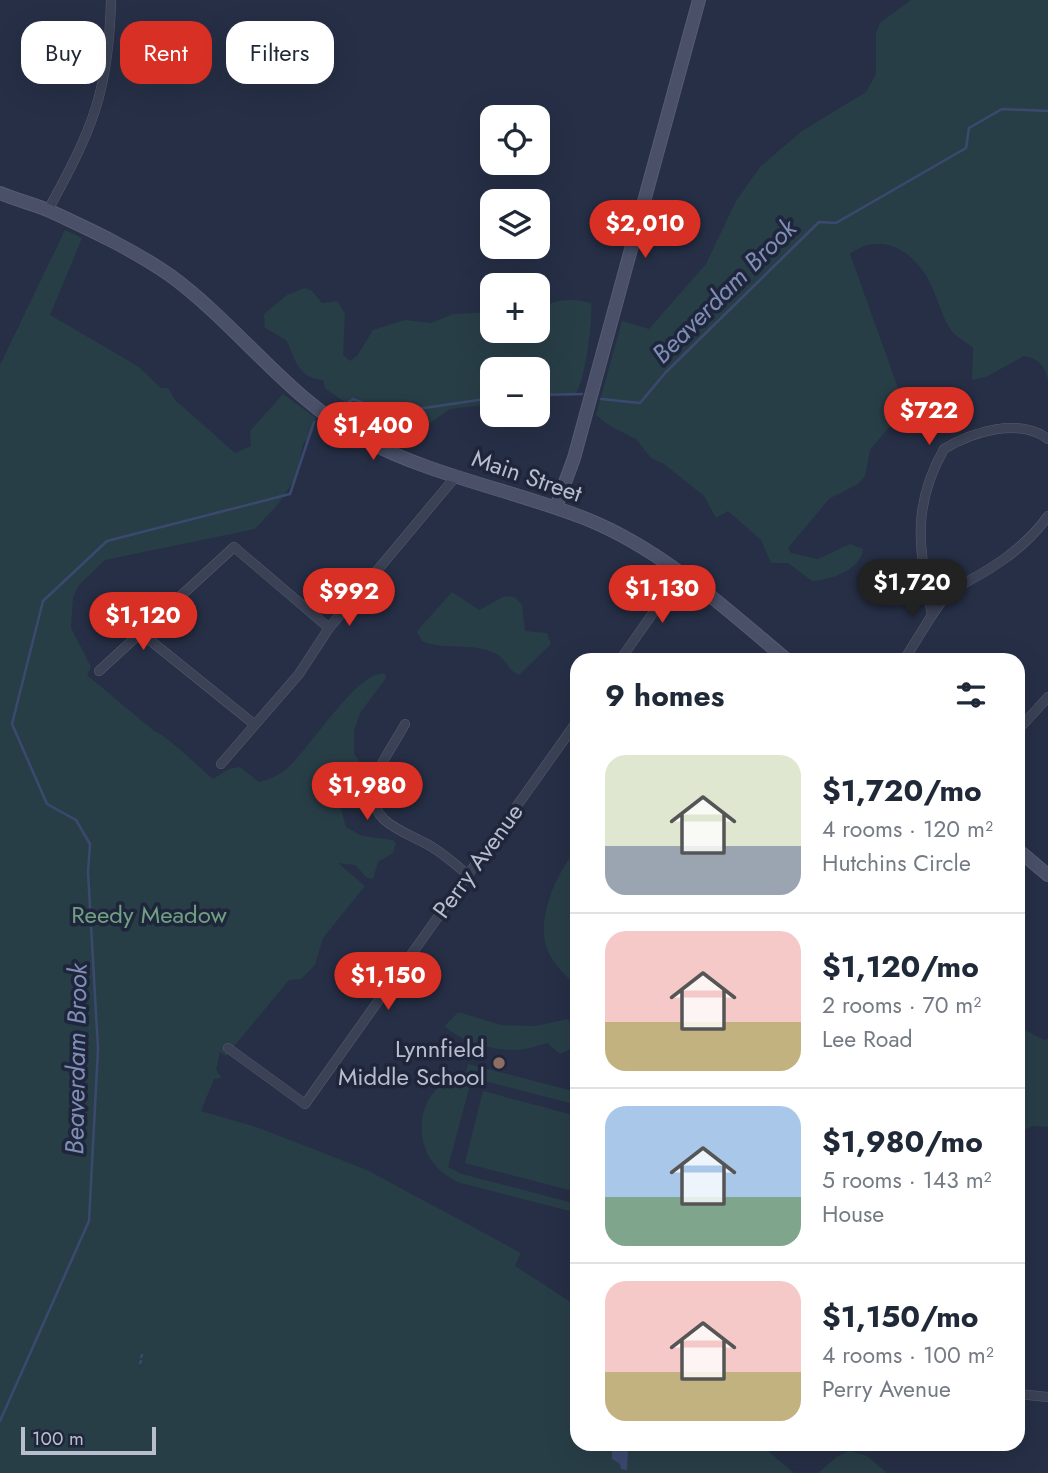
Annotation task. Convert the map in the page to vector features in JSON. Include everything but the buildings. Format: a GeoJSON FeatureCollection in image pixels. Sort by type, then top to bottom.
{"type":"FeatureCollection","features":[{"type":"Feature","properties":{"kind":"street"},"geometry":{"type":"LineString","coordinates":[[48,210],[93,122],[104,84],[111,0]]}},
{"type":"Feature","properties":{"kind":"street"},"geometry":{"type":"LineString","coordinates":[[556,507],[574,458],[699,0]]}},
{"type":"Feature","properties":{"kind":"street","name":"Main Street"},"geometry":{"type":"LineString","coordinates":[[0,193],[48,210],[123,246],[171,276],[287,381],[353,433],[397,456],[556,507],[630,540],[681,573],[778,653]]}},
{"type":"Feature","properties":{"kind":"street"},"geometry":{"type":"LineString","coordinates":[[932,615],[918,530],[922,502],[944,449],[988,431],[1016,428],[1048,439]]}},
{"type":"Feature","properties":{"kind":"street"},"geometry":{"type":"LineString","coordinates":[[221,764],[299,674],[329,628],[457,475]]}},
{"type":"Feature","properties":{"kind":"street"},"geometry":{"type":"LineString","coordinates":[[908,653],[949,592],[1014,552],[1048,516]]}},
{"type":"Feature","properties":{"kind":"street"},"geometry":{"type":"LineString","coordinates":[[99,671],[234,547],[329,628]]}},
{"type":"Feature","properties":{"kind":"street"},"geometry":{"type":"LineString","coordinates":[[625,653],[681,573]]}},
{"type":"Feature","properties":{"kind":"street"},"geometry":{"type":"LineString","coordinates":[[927,580],[949,592]]}},
{"type":"Feature","properties":{"kind":"street"},"geometry":{"type":"LineString","coordinates":[[142,633],[254,724]]}},
{"type":"Feature","properties":{"kind":"street"},"geometry":{"type":"LineString","coordinates":[[1025,722],[1048,697]]}},
{"type":"Feature","properties":{"kind":"street"},"geometry":{"type":"LineString","coordinates":[[405,724],[373,788],[377,809],[391,827],[425,843],[469,876]]}},
{"type":"Feature","properties":{"kind":"street","name":"Perry Avenue"},"geometry":{"type":"LineString","coordinates":[[228,1048],[305,1104],[570,731]]}},
{"type":"Feature","properties":{"kind":"street"},"geometry":{"type":"LineString","coordinates":[[1025,856],[1048,875]]}},
{"type":"Feature","properties":{"kind":"street"},"geometry":{"type":"LineString","coordinates":[[1025,1395],[1048,1397]]}},
{"type":"Feature","properties":{"kind":"green space"},"geometry":{"type":"Polygon","coordinates":[[[911,0],[1048,0],[1048,380],[1040,363],[1024,356],[986,377],[972,380],[973,348],[951,331],[927,277],[912,258],[893,246],[882,244],[861,247],[850,254],[898,388],[903,394],[905,408],[870,450],[865,476],[858,484],[829,499],[788,548],[791,553],[818,559],[850,544],[863,549],[857,563],[851,568],[828,579],[812,581],[788,563],[771,563],[761,540],[728,511],[716,518],[704,496],[664,464],[651,458],[636,439],[610,426],[596,415],[622,321],[649,329],[706,264],[736,201],[760,167],[802,131],[866,92],[876,74],[876,33],[880,23],[911,0]]]}},
{"type":"Feature","properties":{"kind":"green space","name":"Reedy Meadow"},"geometry":{"type":"Polygon","coordinates":[[[65,230],[82,238],[50,315],[139,367],[161,388],[168,388],[175,400],[235,453],[251,446],[250,431],[283,394],[316,418],[314,430],[303,444],[296,477],[279,503],[255,529],[105,560],[78,586],[73,597],[71,628],[91,667],[87,675],[154,731],[174,744],[213,779],[229,769],[240,767],[259,782],[278,775],[294,761],[347,698],[374,676],[385,674],[386,678],[360,713],[354,731],[354,754],[364,767],[367,777],[359,783],[345,787],[339,802],[346,827],[362,836],[393,840],[396,843],[393,853],[378,862],[373,879],[367,878],[355,865],[338,863],[365,886],[323,938],[315,965],[301,979],[289,980],[226,1056],[220,1052],[216,1070],[222,1078],[214,1079],[201,1111],[259,1128],[367,1170],[521,1253],[515,1266],[570,1301],[570,1451],[768,1451],[794,1473],[0,1473],[0,365],[65,230]]]}},
{"type":"Feature","properties":{"kind":"green space"},"geometry":{"type":"Polygon","coordinates":[[[304,288],[312,291],[322,303],[337,301],[345,314],[343,355],[350,361],[357,356],[373,330],[405,320],[431,323],[453,314],[480,313],[480,343],[550,343],[550,304],[563,300],[591,303],[591,323],[582,379],[574,396],[550,395],[550,357],[480,357],[480,405],[450,409],[423,428],[393,428],[371,421],[325,388],[323,380],[307,375],[298,366],[286,340],[265,328],[264,314],[287,295],[304,288]]]}},
{"type":"Feature","properties":{"kind":"green space"},"geometry":{"type":"Polygon","coordinates":[[[452,592],[479,610],[505,596],[515,597],[522,605],[525,631],[547,633],[551,644],[519,675],[499,655],[486,650],[440,646],[422,641],[417,631],[452,592]]]}},
{"type":"Feature","properties":{"kind":"green space"},"geometry":{"type":"Polygon","coordinates":[[[570,858],[570,980],[549,954],[544,936],[546,909],[562,870],[570,858]]]}},
{"type":"Feature","properties":{"kind":"green space"},"geometry":{"type":"Polygon","coordinates":[[[458,1012],[501,1025],[535,1026],[568,1019],[570,1049],[560,1054],[547,1043],[527,1049],[497,1049],[458,1036],[445,1026],[458,1012]]]}},
{"type":"Feature","properties":{"kind":"green space"},"geometry":{"type":"Polygon","coordinates":[[[1025,1030],[1044,1040],[1048,1039],[1048,1127],[1033,1126],[1025,1129],[1025,1030]]]}},
{"type":"Feature","properties":{"kind":"green space"},"geometry":{"type":"Polygon","coordinates":[[[468,1064],[570,1090],[570,1103],[489,1082],[471,1081],[448,1167],[462,1174],[570,1202],[570,1211],[461,1183],[443,1173],[431,1159],[423,1143],[421,1125],[425,1108],[433,1093],[447,1080],[466,1072],[468,1064]]]}},
{"type":"Feature","properties":{"kind":"green space"},"geometry":{"type":"Polygon","coordinates":[[[483,1091],[570,1114],[570,1190],[465,1163],[483,1091]]]}},
{"type":"Feature","properties":{"kind":"green space"},"geometry":{"type":"Polygon","coordinates":[[[849,1451],[867,1456],[887,1473],[818,1473],[838,1456],[849,1451]]]}},
{"type":"Feature","properties":{"kind":"water"},"geometry":{"type":"Polygon","coordinates":[[[612,1451],[628,1451],[627,1470],[621,1469],[620,1464],[612,1459],[612,1451]]]}},
{"type":"Feature","properties":{"kind":"waterway","name":"Beaverdam Brook"},"geometry":{"type":"LineString","coordinates":[[601,399],[640,403],[666,372],[819,222],[836,223],[966,148],[969,128],[1002,109],[1048,111]]}},
{"type":"Feature","properties":{"kind":"waterway","name":"Beaverdam Brook"},"geometry":{"type":"LineString","coordinates":[[550,395],[582,394]]}},
{"type":"Feature","properties":{"kind":"waterway","name":"Beaverdam Brook"},"geometry":{"type":"LineString","coordinates":[[341,408],[353,399],[390,413],[480,400]]}},
{"type":"Feature","properties":{"kind":"waterway","name":"Beaverdam Brook"},"geometry":{"type":"LineString","coordinates":[[0,1421],[89,1221],[98,1049],[88,872],[90,844],[76,820],[47,804],[12,724],[43,601],[107,541],[290,494],[314,422]]}},
{"type":"Feature","properties":{"kind":"place","name":"Lynnfield Middle School"},"geometry":{"type":"Point","coordinates":[499,1063]}}]}
